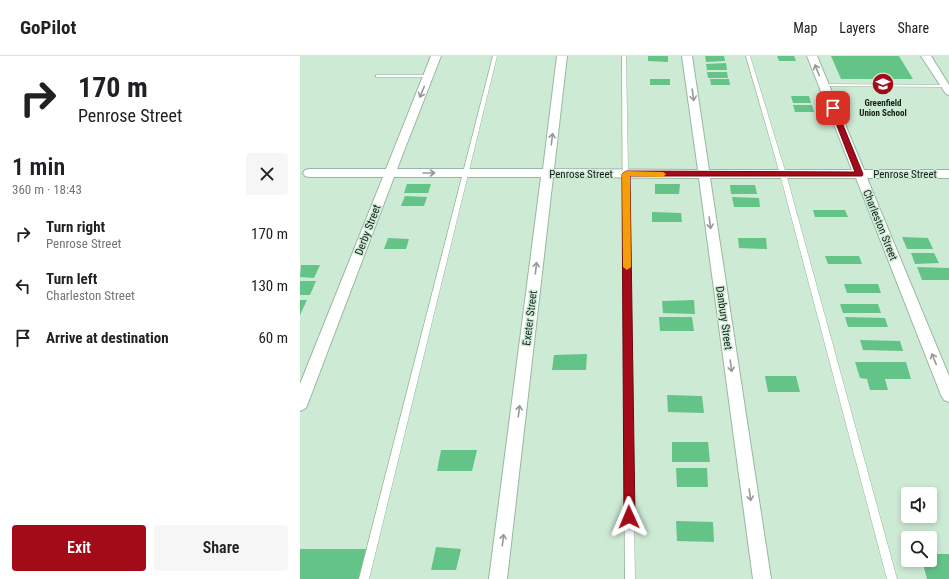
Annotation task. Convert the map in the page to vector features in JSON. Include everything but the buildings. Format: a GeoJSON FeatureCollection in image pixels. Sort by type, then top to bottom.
{"type":"FeatureCollection","features":[{"type":"Feature","properties":{"kind":"street","name":"Derby Street"},"geometry":{"type":"LineString","coordinates":[[300,403],[436,56]]}},
{"type":"Feature","properties":{"kind":"street","name":"Exeter Street"},"geometry":{"type":"LineString","coordinates":[[498,579],[562,56]]}},
{"type":"Feature","properties":{"kind":"street","name":"Danbury Street"},"geometry":{"type":"LineString","coordinates":[[687,56],[762,579]]}},
{"type":"Feature","properties":{"kind":"street","name":"Charleston Street"},"geometry":{"type":"LineString","coordinates":[[812,56],[949,395]]}},
{"type":"Feature","properties":{"kind":"street"},"geometry":{"type":"LineString","coordinates":[[926,56],[947,89]]}},
{"type":"Feature","properties":{"kind":"street","name":"Penrose Street"},"geometry":{"type":"LineString","coordinates":[[310,174],[949,174]]}},
{"type":"Feature","properties":{"kind":"lane"},"geometry":{"type":"LineString","coordinates":[[364,579],[496,56]]}},
{"type":"Feature","properties":{"kind":"lane"},"geometry":{"type":"LineString","coordinates":[[624,56],[630,579]]}},
{"type":"Feature","properties":{"kind":"lane"},"geometry":{"type":"LineString","coordinates":[[748,56],[783,174],[892,579]]}},
{"type":"Feature","properties":{"kind":"lane"},"geometry":{"type":"LineString","coordinates":[[378,76],[428,76]]}},
{"type":"Feature","properties":{"kind":"lane"},"geometry":{"type":"LineString","coordinates":[[824,85],[947,89]]}},
{"type":"Feature","properties":{"kind":"slow traffic"},"geometry":{"type":"LineString","coordinates":[[627,267],[626,174],[663,174]]}},
{"type":"Feature","properties":{"kind":"place","name":"Greenfield Union School"},"geometry":{"type":"Point","coordinates":[883,84]}},
{"type":"Feature","properties":{"kind":"route"},"geometry":{"type":"LineString","coordinates":[[629,517],[626,174],[860,174],[833,108]]}}]}
